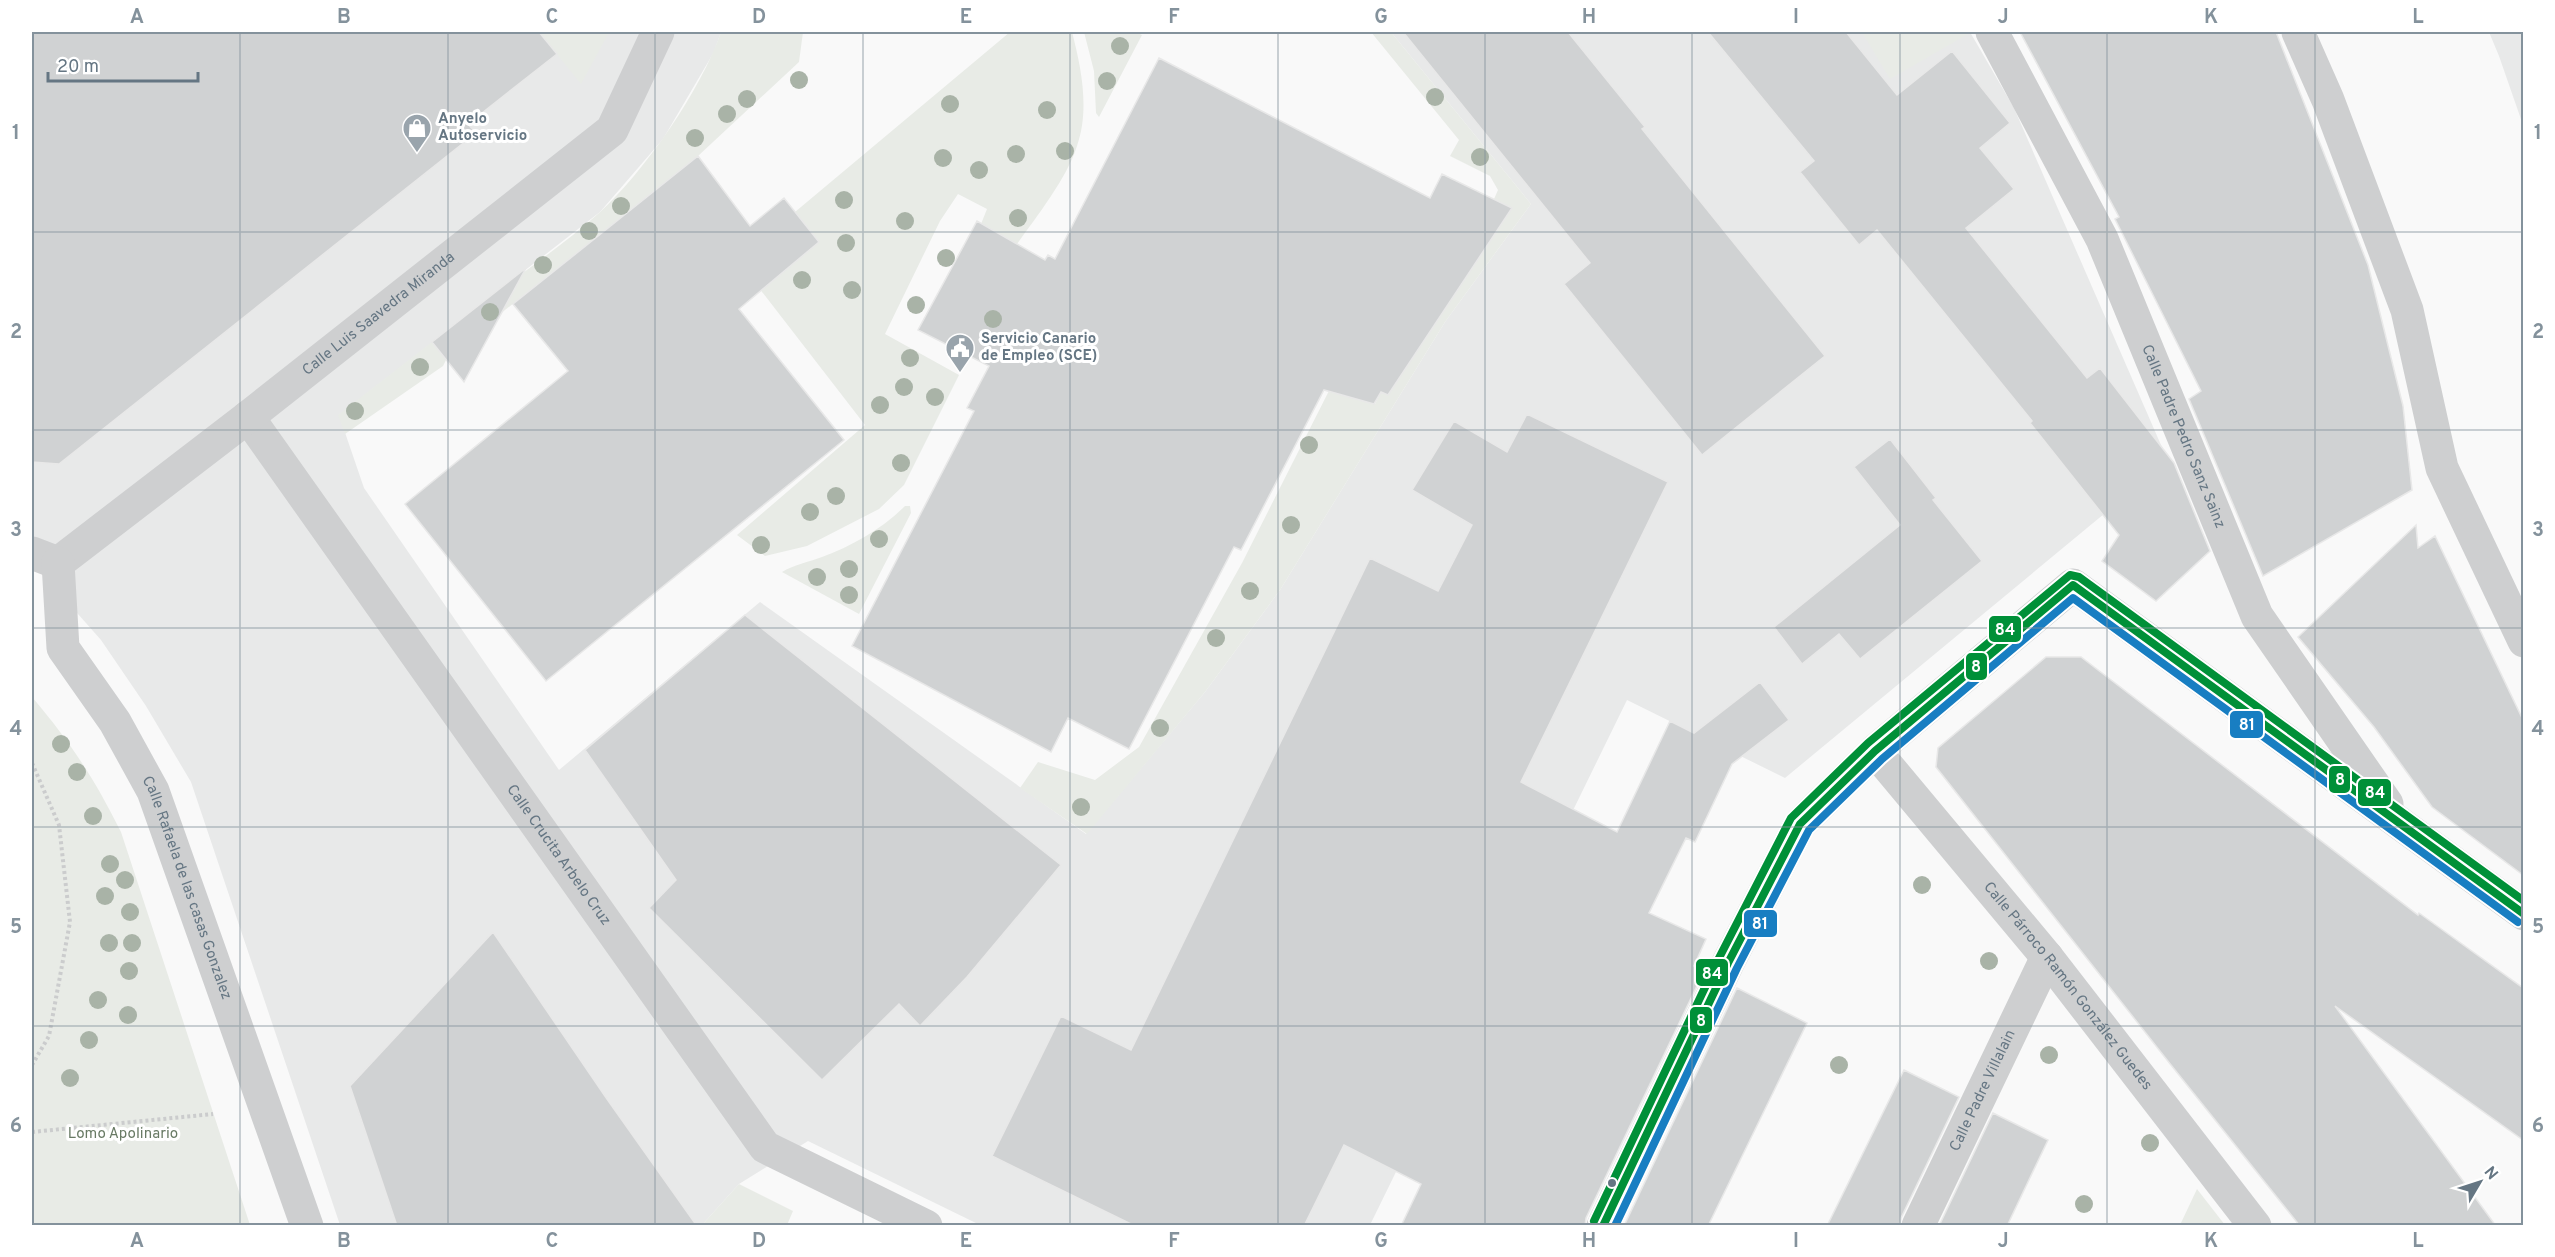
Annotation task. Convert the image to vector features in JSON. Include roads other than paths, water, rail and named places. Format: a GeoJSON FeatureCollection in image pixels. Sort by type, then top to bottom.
{"type":"FeatureCollection","features":[{"type":"Feature","properties":{"kind":"street","name":"Calle Luis Saavedra Miranda"},"geometry":{"type":"LineString","coordinates":[[45,558],[248,417],[612,130],[658,32]]}},
{"type":"Feature","properties":{"kind":"street","name":"Calle Padre Pedro Sanz Sainz"},"geometry":{"type":"LineString","coordinates":[[1992,32],[2102,239],[2256,616],[2402,825]]}},
{"type":"Feature","properties":{"kind":"street"},"geometry":{"type":"LineString","coordinates":[[2298,32],[2328,100],[2408,310],[2442,468],[2523,641]]}},
{"type":"Feature","properties":{"kind":"street","name":"Calle Crucita Arbelo Cruz"},"geometry":{"type":"LineString","coordinates":[[248,417],[765,1147],[926,1226]]}},
{"type":"Feature","properties":{"kind":"street","name":"Calle Rafaela de las casas Gonzalez"},"geometry":{"type":"LineString","coordinates":[[45,558],[63,648],[115,722],[153,791],[307,1226]]}},
{"type":"Feature","properties":{"kind":"street"},"geometry":{"type":"LineString","coordinates":[[1603,1226],[1728,963],[1800,824],[1875,751],[2073,585],[2523,914]]}},
{"type":"Feature","properties":{"kind":"street","name":"Calle Párroco Ramón González Guedes"},"geometry":{"type":"LineString","coordinates":[[1875,751],[2047,957],[2255,1226]]}},
{"type":"Feature","properties":{"kind":"street","name":"Calle Padre Villalain"},"geometry":{"type":"LineString","coordinates":[[1918,1226],[2047,957]]}},
{"type":"Feature","properties":{"kind":"place","name":"Anyelo Autoservicio"},"geometry":{"type":"Point","coordinates":[417,154]}},
{"type":"Feature","properties":{"kind":"place","name":"Servicio Canario de Empleo (SCE)"},"geometry":{"type":"Point","coordinates":[960,374]}},
{"type":"Feature","properties":{"kind":"park label","name":"Lomo Apolinario"},"geometry":{"type":"Point","coordinates":[123,1134]}}]}
